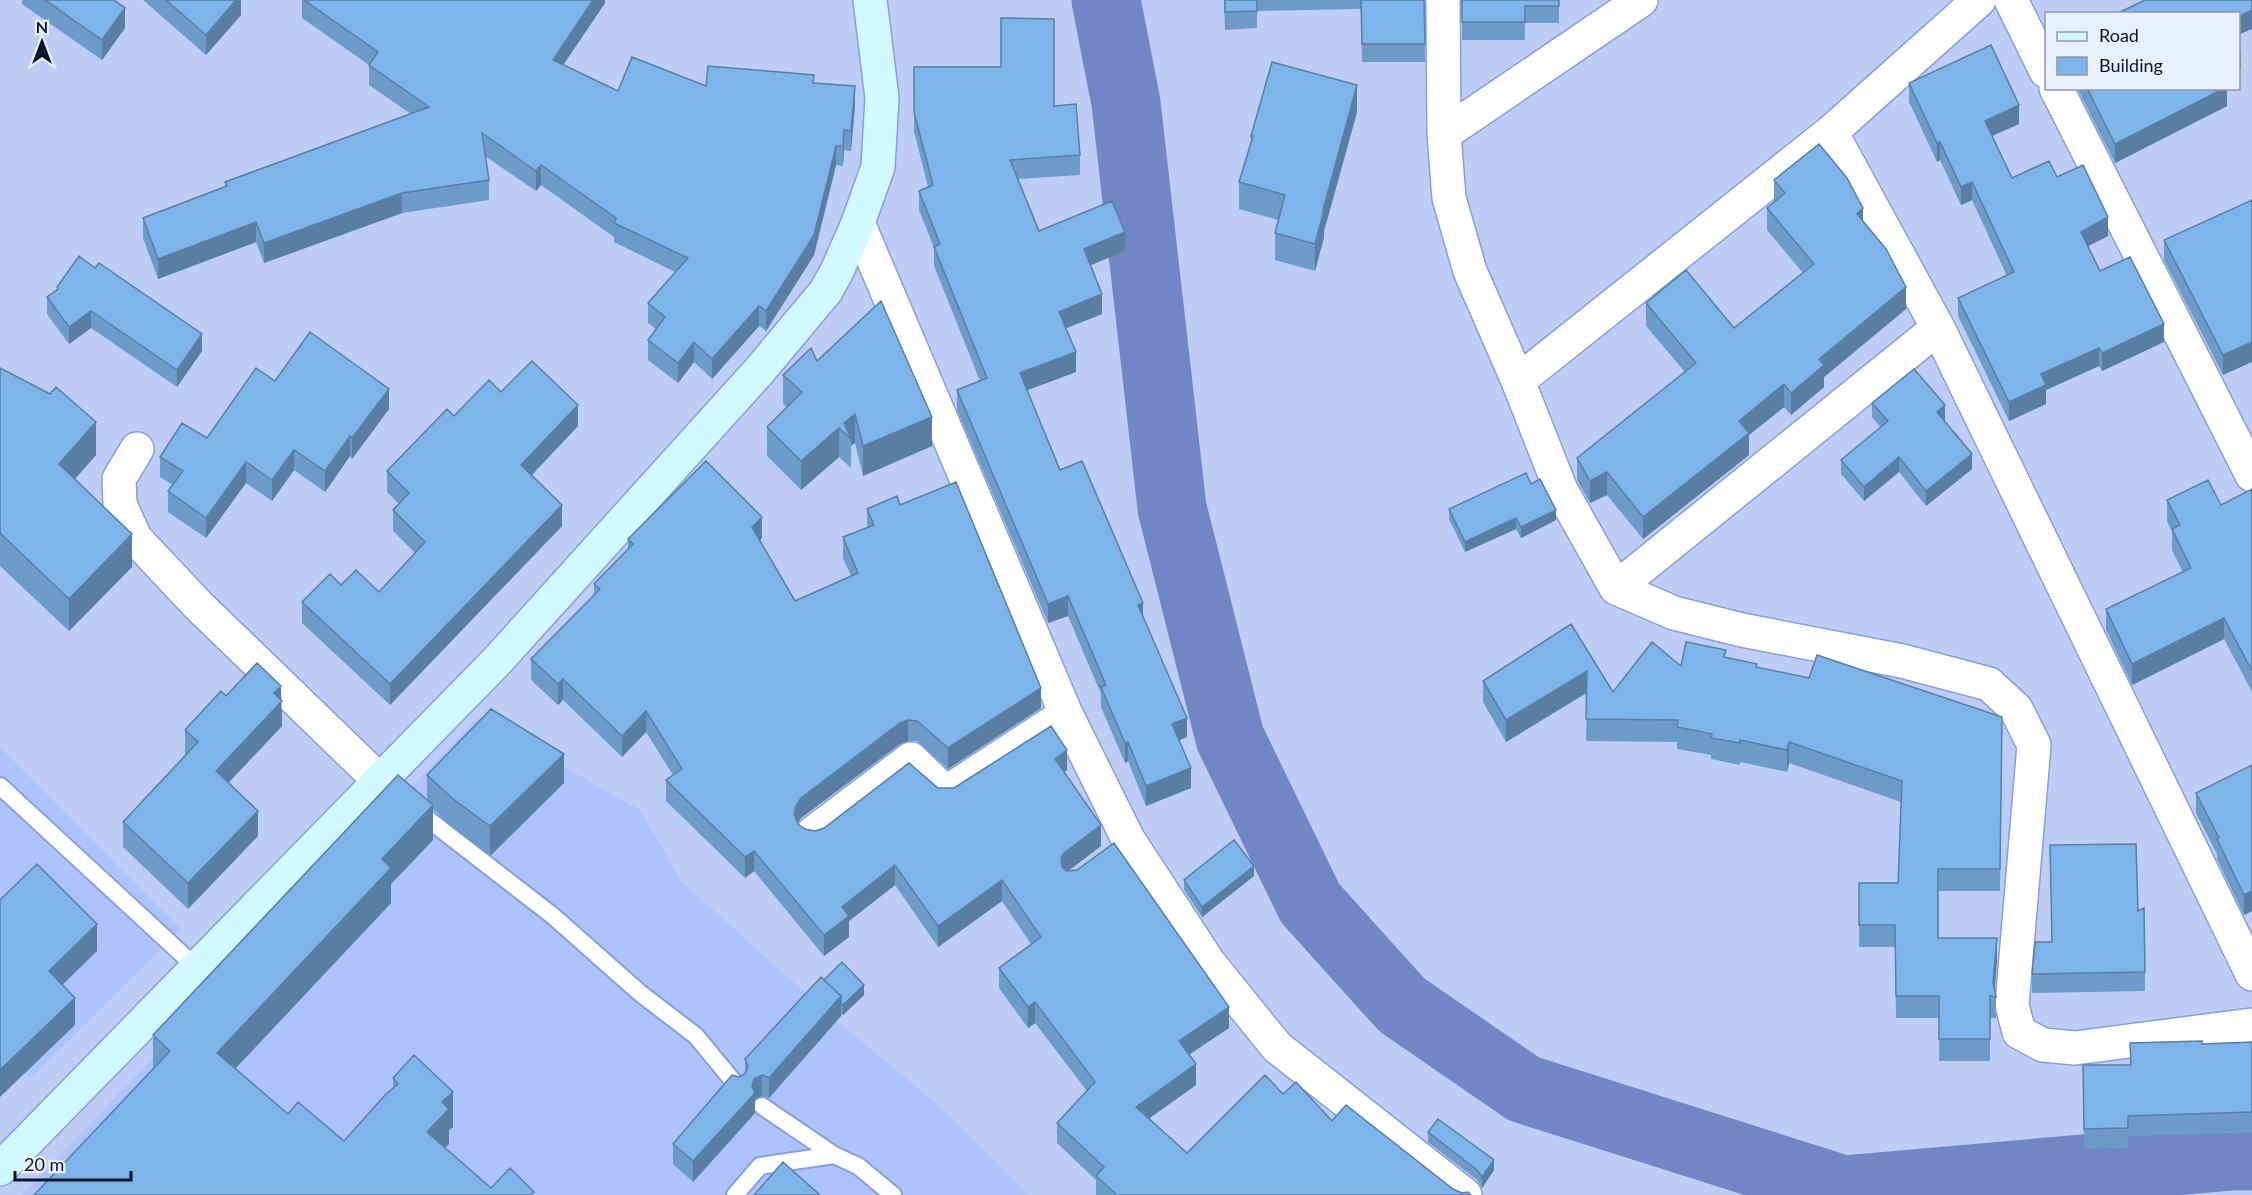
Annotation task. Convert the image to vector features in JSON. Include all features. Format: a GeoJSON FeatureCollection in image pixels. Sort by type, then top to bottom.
{"type":"FeatureCollection","features":[{"type":"Feature","properties":{"kind":"main road"},"geometry":{"type":"LineString","coordinates":[[0,1169],[197,968],[384,785],[760,370],[826,291],[858,223],[878,168],[882,98],[870,0]]}},
{"type":"Feature","properties":{"kind":"street"},"geometry":{"type":"LineString","coordinates":[[1443,0],[1444,134],[1449,198],[1470,271],[1518,381],[1561,490],[1616,588],[1674,613],[1742,630],[1902,661],[1989,684],[2016,709],[2034,745],[2012,1005],[2019,1032],[2043,1045],[2075,1048],[2252,1025]]}},
{"type":"Feature","properties":{"kind":"street"},"geometry":{"type":"LineString","coordinates":[[1444,134],[1641,0]]}},
{"type":"Feature","properties":{"kind":"street"},"geometry":{"type":"LineString","coordinates":[[1518,381],[1831,132],[1978,0]]}},
{"type":"Feature","properties":{"kind":"street"},"geometry":{"type":"LineString","coordinates":[[2011,0],[2045,68]]}},
{"type":"Feature","properties":{"kind":"street"},"geometry":{"type":"LineString","coordinates":[[2057,90],[2252,475]]}},
{"type":"Feature","properties":{"kind":"street"},"geometry":{"type":"LineString","coordinates":[[1831,132],[1938,328],[2252,974]]}},
{"type":"Feature","properties":{"kind":"street"},"geometry":{"type":"LineString","coordinates":[[858,223],[1066,714],[1123,842],[1209,963],[1277,1047],[1465,1195]]}},
{"type":"Feature","properties":{"kind":"street"},"geometry":{"type":"LineString","coordinates":[[1616,588],[1938,328]]}},
{"type":"Feature","properties":{"kind":"street"},"geometry":{"type":"LineString","coordinates":[[137,449],[119,479],[120,504],[135,538],[198,605],[384,785]]}},
{"type":"Feature","properties":{"kind":"street"},"geometry":{"type":"LineString","coordinates":[[813,833],[911,759],[944,791],[950,790],[1066,714]]}},
{"type":"Feature","properties":{"kind":"lane"},"geometry":{"type":"LineString","coordinates":[[0,786],[197,968]]}},
{"type":"Feature","properties":{"kind":"lane"},"geometry":{"type":"LineString","coordinates":[[405,802],[553,916],[640,993],[696,1036],[738,1088]]}},
{"type":"Feature","properties":{"kind":"lane"},"geometry":{"type":"LineString","coordinates":[[762,1106],[834,1155],[858,1166],[893,1195]]}},
{"type":"Feature","properties":{"kind":"lane"},"geometry":{"type":"LineString","coordinates":[[735,1195],[760,1166],[834,1155]]}},
{"type":"Feature","properties":{"kind":"shaded area"},"geometry":{"type":"Polygon","coordinates":[[[478,718],[640,810],[682,882],[831,1016],[938,1105],[1029,1195],[22,1195],[478,718]]]}},
{"type":"Feature","properties":{"kind":"shaded area"},"geometry":{"type":"Polygon","coordinates":[[[0,747],[181,929],[31,1078],[0,1057],[0,747]]]}},
{"type":"Feature","properties":{"kind":"building"},"geometry":{"type":"Polygon","coordinates":[[[45,0],[114,0],[125,8],[102,40],[45,0]]]}},
{"type":"Feature","properties":{"kind":"building"},"geometry":{"type":"Polygon","coordinates":[[[166,0],[236,0],[206,35],[166,0]]]}},
{"type":"Feature","properties":{"kind":"building"},"geometry":{"type":"Polygon","coordinates":[[[304,0],[593,0],[553,60],[618,91],[632,57],[706,86],[708,66],[814,75],[813,83],[855,86],[851,131],[844,130],[843,146],[836,146],[814,235],[766,311],[759,306],[712,359],[694,342],[678,363],[648,340],[665,317],[648,303],[688,258],[614,223],[616,218],[541,165],[536,171],[482,133],[489,180],[402,193],[264,243],[256,222],[158,259],[143,218],[227,186],[225,182],[429,107],[369,65],[378,52],[304,0]]]}},
{"type":"Feature","properties":{"kind":"building"},"geometry":{"type":"Polygon","coordinates":[[[1225,0],[1257,0],[1257,11],[1225,12],[1225,0]]]}},
{"type":"Feature","properties":{"kind":"building"},"geometry":{"type":"Polygon","coordinates":[[[1361,0],[1424,0],[1425,44],[1362,44],[1361,0]]]}},
{"type":"Feature","properties":{"kind":"building"},"geometry":{"type":"Polygon","coordinates":[[[1462,0],[1559,0],[1559,6],[1525,6],[1525,22],[1462,22],[1462,0]]]}},
{"type":"Feature","properties":{"kind":"building"},"geometry":{"type":"Polygon","coordinates":[[[2145,0],[2252,0],[2252,10],[2240,16],[2240,12],[2120,12],[2145,0]]]}},
{"type":"Feature","properties":{"kind":"building"},"geometry":{"type":"Polygon","coordinates":[[[1001,18],[1054,19],[1054,106],[1076,104],[1080,155],[1010,160],[1039,231],[1112,201],[1125,232],[1084,249],[1102,294],[1059,312],[1076,352],[1020,373],[1060,470],[1082,461],[1143,603],[1138,605],[1187,718],[1172,724],[1191,768],[1146,786],[1128,742],[1125,743],[1101,687],[1106,685],[1068,596],[1048,604],[957,390],[987,378],[934,247],[940,244],[919,191],[933,185],[914,112],[914,67],[1001,67],[1001,18]]]}},
{"type":"Feature","properties":{"kind":"building"},"geometry":{"type":"Polygon","coordinates":[[[1991,45],[2019,105],[1985,121],[2012,178],[2049,161],[2057,177],[2083,165],[2108,217],[2081,232],[2100,271],[2130,257],[2164,324],[2102,353],[2099,348],[2041,374],[2046,385],[2009,402],[1958,298],[2014,272],[1972,182],[1961,187],[1909,83],[1991,45]]]}},
{"type":"Feature","properties":{"kind":"building"},"geometry":{"type":"Polygon","coordinates":[[[1272,62],[1357,85],[1315,244],[1275,233],[1285,195],[1239,182],[1272,62]]]}},
{"type":"Feature","properties":{"kind":"building"},"geometry":{"type":"Polygon","coordinates":[[[2088,90],[2221,90],[2115,144],[2088,90]]]}},
{"type":"Feature","properties":{"kind":"building"},"geometry":{"type":"Polygon","coordinates":[[[1819,144],[1847,178],[1863,208],[1857,214],[1886,249],[1906,287],[1819,359],[1824,365],[1791,393],[1784,384],[1739,421],[1749,433],[1643,517],[1607,472],[1590,481],[1577,458],[1696,363],[1646,303],[1686,270],[1734,328],[1814,264],[1767,208],[1785,193],[1774,180],[1819,144]]]}},
{"type":"Feature","properties":{"kind":"building"},"geometry":{"type":"Polygon","coordinates":[[[2252,200],[2252,342],[2223,355],[2164,240],[2252,200]]]}},
{"type":"Feature","properties":{"kind":"building"},"geometry":{"type":"Polygon","coordinates":[[[79,256],[95,268],[99,263],[202,334],[177,370],[91,311],[69,327],[47,297],[58,289],[57,287],[79,256]]]}},
{"type":"Feature","properties":{"kind":"building"},"geometry":{"type":"Polygon","coordinates":[[[881,301],[932,417],[863,446],[855,414],[844,423],[851,439],[839,428],[801,461],[767,427],[802,392],[783,375],[811,348],[817,361],[881,301]]]}},
{"type":"Feature","properties":{"kind":"building"},"geometry":{"type":"Polygon","coordinates":[[[310,332],[389,389],[352,438],[350,436],[325,471],[294,450],[272,480],[246,462],[206,518],[168,491],[183,471],[160,457],[182,423],[207,438],[256,368],[275,381],[310,332]]]}},
{"type":"Feature","properties":{"kind":"building"},"geometry":{"type":"Polygon","coordinates":[[[532,361],[578,405],[521,465],[562,505],[390,684],[302,602],[330,574],[341,585],[356,570],[379,592],[425,542],[393,510],[409,493],[387,471],[447,409],[454,416],[489,380],[501,392],[532,361]]]}},
{"type":"Feature","properties":{"kind":"building"},"geometry":{"type":"Polygon","coordinates":[[[0,368],[50,394],[56,387],[96,422],[59,464],[132,534],[69,599],[0,533],[0,368]]]}},
{"type":"Feature","properties":{"kind":"building"},"geometry":{"type":"Polygon","coordinates":[[[1914,369],[1945,405],[1937,412],[1972,454],[1926,491],[1899,457],[1864,487],[1841,460],[1888,421],[1872,403],[1914,369]]]}},
{"type":"Feature","properties":{"kind":"building"},"geometry":{"type":"Polygon","coordinates":[[[706,461],[762,517],[752,527],[795,601],[858,573],[843,537],[874,525],[867,509],[897,496],[900,505],[956,482],[1041,688],[948,748],[917,721],[908,720],[900,723],[801,798],[794,814],[798,824],[805,829],[815,831],[824,828],[909,763],[938,788],[954,788],[1051,726],[1067,750],[1055,759],[1101,825],[1064,853],[1061,858],[1062,867],[1067,871],[1077,870],[1114,843],[1229,1007],[1179,1041],[1196,1064],[1136,1107],[1187,1153],[1265,1075],[1283,1094],[1296,1082],[1332,1121],[1346,1105],[1453,1189],[1462,1193],[1468,1192],[1471,1195],[1117,1195],[1096,1176],[1104,1167],[1057,1123],[1095,1082],[1035,1002],[1028,1007],[999,968],[1041,937],[1002,880],[938,926],[895,865],[842,907],[849,916],[824,935],[754,851],[745,857],[666,780],[682,769],[646,711],[622,736],[563,679],[558,684],[531,659],[600,589],[594,584],[633,544],[628,539],[706,461]]]}},
{"type":"Feature","properties":{"kind":"building"},"geometry":{"type":"Polygon","coordinates":[[[1526,473],[1531,484],[1540,479],[1556,510],[1521,527],[1516,518],[1465,542],[1449,509],[1526,473]]]}},
{"type":"Feature","properties":{"kind":"building"},"geometry":{"type":"Polygon","coordinates":[[[2208,480],[2221,505],[2252,489],[2252,671],[2224,618],[2132,664],[2106,609],[2191,568],[2172,529],[2180,525],[2167,500],[2208,480]]]}},
{"type":"Feature","properties":{"kind":"building"},"geometry":{"type":"Polygon","coordinates":[[[1571,624],[1613,692],[1652,642],[1681,666],[1686,642],[1726,650],[1724,657],[1757,664],[1756,667],[1809,678],[1817,655],[2002,717],[2000,869],[1938,869],[1938,938],[1997,938],[1993,982],[1996,997],[1990,996],[1990,1039],[1939,1039],[1939,996],[1896,996],[1895,925],[1859,925],[1859,883],[1898,883],[1902,781],[1789,742],[1787,750],[1740,740],[1740,743],[1711,738],[1712,734],[1677,727],[1678,720],[1586,719],[1587,671],[1506,720],[1483,681],[1571,624]]]}},
{"type":"Feature","properties":{"kind":"building"},"geometry":{"type":"Polygon","coordinates":[[[257,663],[281,686],[274,693],[282,701],[216,771],[258,811],[188,883],[123,822],[198,742],[185,730],[221,691],[226,696],[257,663]]]}},
{"type":"Feature","properties":{"kind":"building"},"geometry":{"type":"Polygon","coordinates":[[[491,709],[564,754],[490,826],[453,799],[427,775],[491,709]]]}},
{"type":"Feature","properties":{"kind":"building"},"geometry":{"type":"Polygon","coordinates":[[[2252,765],[2252,891],[2244,895],[2196,793],[2252,765]]]}},
{"type":"Feature","properties":{"kind":"building"},"geometry":{"type":"Polygon","coordinates":[[[398,775],[433,805],[382,859],[391,868],[217,1053],[288,1114],[298,1102],[344,1141],[386,1094],[398,1084],[393,1078],[414,1055],[453,1092],[442,1102],[449,1109],[427,1132],[491,1188],[510,1168],[534,1192],[531,1195],[34,1195],[170,1051],[153,1035],[398,775]]]}},
{"type":"Feature","properties":{"kind":"building"},"geometry":{"type":"Polygon","coordinates":[[[1234,840],[1254,866],[1202,907],[1184,880],[1234,840]]]}},
{"type":"Feature","properties":{"kind":"building"},"geometry":{"type":"Polygon","coordinates":[[[2136,844],[2138,911],[2144,908],[2145,972],[2032,974],[2035,942],[2052,942],[2050,845],[2136,844]]]}},
{"type":"Feature","properties":{"kind":"building"},"geometry":{"type":"Polygon","coordinates":[[[37,864],[97,924],[49,971],[75,998],[0,1070],[0,900],[37,864]]]}},
{"type":"Feature","properties":{"kind":"building"},"geometry":{"type":"Polygon","coordinates":[[[842,962],[864,985],[843,1005],[841,996],[824,980],[842,962]]]}},
{"type":"Feature","properties":{"kind":"building"},"geometry":{"type":"Polygon","coordinates":[[[821,977],[841,996],[769,1078],[762,1075],[754,1079],[752,1086],[755,1093],[693,1161],[673,1144],[732,1075],[739,1077],[745,1074],[748,1066],[745,1059],[821,977]]]}},
{"type":"Feature","properties":{"kind":"building"},"geometry":{"type":"Polygon","coordinates":[[[2202,1041],[2202,1044],[2252,1042],[2252,1112],[2128,1116],[2128,1128],[2084,1129],[2083,1065],[2131,1065],[2130,1043],[2202,1041]]]}},
{"type":"Feature","properties":{"kind":"building"},"geometry":{"type":"Polygon","coordinates":[[[1438,1119],[1494,1160],[1482,1177],[1477,1170],[1428,1132],[1438,1119]]]}},
{"type":"Feature","properties":{"kind":"building"},"geometry":{"type":"Polygon","coordinates":[[[783,1162],[820,1195],[754,1195],[783,1162]]]}},
{"type":"Feature","properties":{"kind":"waterway"},"geometry":{"type":"LineString","coordinates":[[1106,0],[1126,103],[1172,508],[1230,738],[1310,903],[1402,1005],[1524,1089],[1843,1190],[2252,1156]]}},
{"type":"Feature","properties":{"kind":"waterway"},"geometry":{"type":"LineString","coordinates":[[1842,1195],[1843,1190]]}}]}
